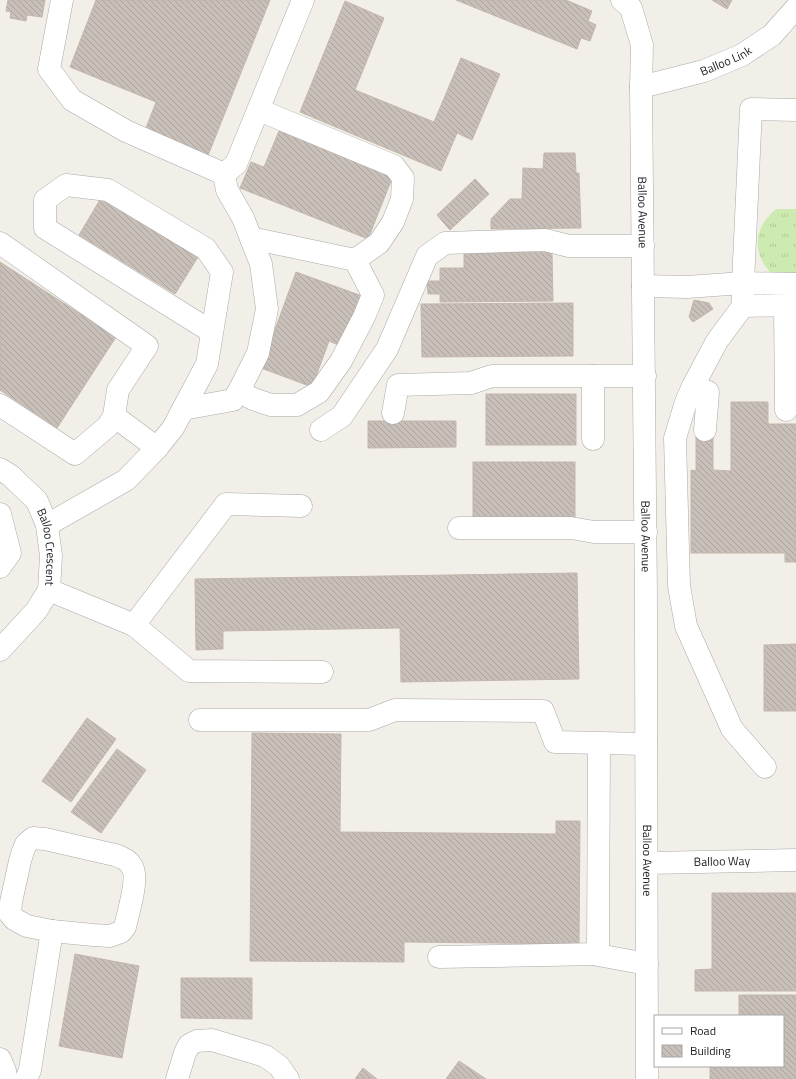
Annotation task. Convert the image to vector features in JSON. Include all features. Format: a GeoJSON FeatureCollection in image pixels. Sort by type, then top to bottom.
{"type":"FeatureCollection","features":[{"type":"Feature","properties":{"kind":"street"},"geometry":{"type":"LineString","coordinates":[[62,0],[50,69],[72,100],[126,132],[224,174]]}},
{"type":"Feature","properties":{"kind":"street"},"geometry":{"type":"LineString","coordinates":[[224,174],[236,164],[303,0]]}},
{"type":"Feature","properties":{"kind":"street","name":"Balloo Avenue"},"geometry":{"type":"LineString","coordinates":[[622,0],[631,8],[642,45],[641,87],[645,376],[646,744],[648,863],[647,1079]]}},
{"type":"Feature","properties":{"kind":"street","name":"Balloo Link"},"geometry":{"type":"LineString","coordinates":[[641,87],[704,71],[742,55],[772,35],[796,8]]}},
{"type":"Feature","properties":{"kind":"street"},"geometry":{"type":"LineString","coordinates":[[765,767],[732,729],[686,626],[679,586],[676,438],[686,402],[693,386],[717,341],[743,306],[751,109],[796,110]]}},
{"type":"Feature","properties":{"kind":"street"},"geometry":{"type":"LineString","coordinates":[[251,238],[355,260],[379,243],[393,222],[402,199],[403,178],[394,166],[259,110]]}},
{"type":"Feature","properties":{"kind":"street"},"geometry":{"type":"LineString","coordinates":[[183,409],[232,400],[239,391],[258,353],[267,309],[261,264],[243,218],[227,190],[224,174]]}},
{"type":"Feature","properties":{"kind":"street"},"geometry":{"type":"LineString","coordinates":[[47,525],[126,480],[157,448],[172,428],[208,364],[222,272],[206,249],[108,190],[66,186],[45,200],[45,228],[212,332]]}},
{"type":"Feature","properties":{"kind":"street"},"geometry":{"type":"LineString","coordinates":[[321,430],[342,416],[388,349],[427,256],[445,243],[545,240],[569,246],[643,246]]}},
{"type":"Feature","properties":{"kind":"street"},"geometry":{"type":"LineString","coordinates":[[0,243],[147,346],[118,390],[114,416],[108,426],[75,454],[0,405]]}},
{"type":"Feature","properties":{"kind":"street"},"geometry":{"type":"LineString","coordinates":[[239,391],[253,399],[271,404],[297,405],[319,392],[341,361],[364,317],[373,294],[355,260]]}},
{"type":"Feature","properties":{"kind":"street"},"geometry":{"type":"LineString","coordinates":[[643,286],[687,287],[743,283],[796,284]]}},
{"type":"Feature","properties":{"kind":"street"},"geometry":{"type":"LineString","coordinates":[[743,306],[791,306],[786,410]]}},
{"type":"Feature","properties":{"kind":"street"},"geometry":{"type":"LineString","coordinates":[[393,413],[398,385],[471,383],[492,376],[645,376]]}},
{"type":"Feature","properties":{"kind":"street"},"geometry":{"type":"LineString","coordinates":[[593,376],[593,439]]}},
{"type":"Feature","properties":{"kind":"street"},"geometry":{"type":"LineString","coordinates":[[693,386],[708,392],[705,430]]}},
{"type":"Feature","properties":{"kind":"street"},"geometry":{"type":"LineString","coordinates":[[114,416],[157,448]]}},
{"type":"Feature","properties":{"kind":"street","name":"Balloo Crescent"},"geometry":{"type":"LineString","coordinates":[[0,469],[11,476],[37,501],[47,525],[51,556],[49,590],[36,610],[0,650]]}},
{"type":"Feature","properties":{"kind":"street"},"geometry":{"type":"LineString","coordinates":[[134,625],[226,504],[301,506]]}},
{"type":"Feature","properties":{"kind":"street"},"geometry":{"type":"LineString","coordinates":[[0,514],[10,553],[0,567]]}},
{"type":"Feature","properties":{"kind":"street"},"geometry":{"type":"LineString","coordinates":[[459,528],[570,528],[594,532],[646,532]]}},
{"type":"Feature","properties":{"kind":"street"},"geometry":{"type":"LineString","coordinates":[[49,590],[134,625],[189,671],[322,672]]}},
{"type":"Feature","properties":{"kind":"street"},"geometry":{"type":"LineString","coordinates":[[200,720],[369,720],[395,710],[543,711],[555,742],[646,744]]}},
{"type":"Feature","properties":{"kind":"street"},"geometry":{"type":"LineString","coordinates":[[599,744],[599,954]]}},
{"type":"Feature","properties":{"kind":"street"},"geometry":{"type":"LineString","coordinates":[[33,838],[45,839],[116,855],[125,859],[131,864],[134,870],[134,880],[125,927],[121,932],[110,936],[52,931],[21,924],[10,914],[11,902],[22,851],[26,844],[33,838]]}},
{"type":"Feature","properties":{"kind":"street","name":"Balloo Way"},"geometry":{"type":"LineString","coordinates":[[648,863],[796,860]]}},
{"type":"Feature","properties":{"kind":"street"},"geometry":{"type":"LineString","coordinates":[[26,1079],[30,1070],[52,931]]}},
{"type":"Feature","properties":{"kind":"street"},"geometry":{"type":"LineString","coordinates":[[439,957],[599,954],[598,955],[647,964]]}},
{"type":"Feature","properties":{"kind":"street"},"geometry":{"type":"LineString","coordinates":[[177,1079],[189,1045],[197,1041],[212,1040],[265,1056],[279,1066],[288,1079]]}},
{"type":"Feature","properties":{"kind":"street"},"geometry":{"type":"LineString","coordinates":[[0,1059],[5,1071],[6,1079]]}},
{"type":"Feature","properties":{"kind":"green space"},"geometry":{"type":"Polygon","coordinates":[[[776,209],[796,209],[796,278],[776,278],[762,261],[759,252],[759,235],[762,226],[776,209]]]}},
{"type":"Feature","properties":{"kind":"building"},"geometry":{"type":"Polygon","coordinates":[[[8,0],[45,0],[42,17],[27,15],[26,21],[10,18],[11,12],[6,11],[8,0]]]}},
{"type":"Feature","properties":{"kind":"building"},"geometry":{"type":"Polygon","coordinates":[[[96,0],[270,0],[207,158],[144,133],[156,102],[70,67],[96,0]]]}},
{"type":"Feature","properties":{"kind":"building"},"geometry":{"type":"Polygon","coordinates":[[[456,0],[566,0],[592,11],[588,21],[596,25],[590,41],[581,38],[577,49],[456,0]]]}},
{"type":"Feature","properties":{"kind":"building"},"geometry":{"type":"Polygon","coordinates":[[[712,0],[732,0],[727,9],[712,0]]]}},
{"type":"Feature","properties":{"kind":"building"},"geometry":{"type":"Polygon","coordinates":[[[345,1],[384,18],[355,90],[434,122],[461,58],[500,74],[472,140],[457,133],[441,171],[300,112],[345,1]]]}},
{"type":"Feature","properties":{"kind":"building"},"geometry":{"type":"Polygon","coordinates":[[[279,131],[393,176],[368,239],[240,188],[251,162],[264,167],[279,131]]]}},
{"type":"Feature","properties":{"kind":"building"},"geometry":{"type":"Polygon","coordinates":[[[544,153],[575,153],[576,173],[579,173],[581,228],[491,229],[491,219],[510,199],[522,199],[523,168],[543,169],[544,153]]]}},
{"type":"Feature","properties":{"kind":"building"},"geometry":{"type":"Polygon","coordinates":[[[475,179],[489,194],[450,230],[437,215],[475,179]]]}},
{"type":"Feature","properties":{"kind":"building"},"geometry":{"type":"Polygon","coordinates":[[[101,198],[198,257],[175,294],[79,235],[101,198]]]}},
{"type":"Feature","properties":{"kind":"building"},"geometry":{"type":"Polygon","coordinates":[[[552,252],[553,301],[440,302],[440,294],[428,294],[427,281],[440,281],[440,268],[464,268],[464,253],[552,252]]]}},
{"type":"Feature","properties":{"kind":"building"},"geometry":{"type":"Polygon","coordinates":[[[0,262],[116,337],[57,428],[0,390],[0,262]]]}},
{"type":"Feature","properties":{"kind":"building"},"geometry":{"type":"Polygon","coordinates":[[[296,272],[362,296],[343,347],[329,341],[312,387],[261,368],[296,272]]]}},
{"type":"Feature","properties":{"kind":"building"},"geometry":{"type":"Polygon","coordinates":[[[694,300],[709,303],[713,309],[693,322],[689,317],[694,300]]]}},
{"type":"Feature","properties":{"kind":"building"},"geometry":{"type":"Polygon","coordinates":[[[573,303],[573,356],[422,357],[421,304],[573,303]]]}},
{"type":"Feature","properties":{"kind":"building"},"geometry":{"type":"Polygon","coordinates":[[[486,394],[576,394],[576,445],[486,445],[486,394]]]}},
{"type":"Feature","properties":{"kind":"building"},"geometry":{"type":"Polygon","coordinates":[[[731,402],[768,402],[768,424],[796,424],[796,562],[785,562],[785,553],[691,553],[691,470],[696,471],[696,436],[713,436],[713,470],[731,471],[731,402]]]}},
{"type":"Feature","properties":{"kind":"building"},"geometry":{"type":"Polygon","coordinates":[[[368,421],[456,421],[456,447],[368,448],[368,421]]]}},
{"type":"Feature","properties":{"kind":"building"},"geometry":{"type":"Polygon","coordinates":[[[473,462],[575,462],[575,521],[473,521],[473,462]]]}},
{"type":"Feature","properties":{"kind":"building"},"geometry":{"type":"Polygon","coordinates":[[[577,573],[579,679],[401,682],[400,628],[223,631],[223,649],[196,650],[195,579],[577,573]]]}},
{"type":"Feature","properties":{"kind":"building"},"geometry":{"type":"Polygon","coordinates":[[[796,644],[796,711],[764,711],[764,645],[796,644]]]}},
{"type":"Feature","properties":{"kind":"building"},"geometry":{"type":"Polygon","coordinates":[[[87,718],[116,739],[71,802],[42,781],[87,718]]]}},
{"type":"Feature","properties":{"kind":"building"},"geometry":{"type":"Polygon","coordinates":[[[252,733],[341,734],[340,832],[556,834],[556,821],[580,821],[579,944],[404,942],[404,962],[250,961],[252,733]]]}},
{"type":"Feature","properties":{"kind":"building"},"geometry":{"type":"Polygon","coordinates":[[[117,749],[146,770],[101,833],[71,812],[117,749]]]}},
{"type":"Feature","properties":{"kind":"building"},"geometry":{"type":"Polygon","coordinates":[[[712,893],[796,893],[796,991],[695,991],[695,970],[712,969],[712,893]]]}},
{"type":"Feature","properties":{"kind":"building"},"geometry":{"type":"Polygon","coordinates":[[[75,954],[139,966],[122,1058],[59,1046],[75,954]]]}},
{"type":"Feature","properties":{"kind":"building"},"geometry":{"type":"Polygon","coordinates":[[[181,978],[252,978],[252,1019],[181,1018],[181,978]]]}},
{"type":"Feature","properties":{"kind":"building"},"geometry":{"type":"Polygon","coordinates":[[[739,995],[796,995],[796,1079],[710,1079],[710,1067],[784,1067],[784,1015],[739,1015],[739,995]]]}},
{"type":"Feature","properties":{"kind":"building"},"geometry":{"type":"Polygon","coordinates":[[[459,1061],[486,1079],[446,1079],[459,1061]]]}},
{"type":"Feature","properties":{"kind":"building"},"geometry":{"type":"Polygon","coordinates":[[[363,1068],[377,1079],[355,1079],[363,1068]]]}}]}
